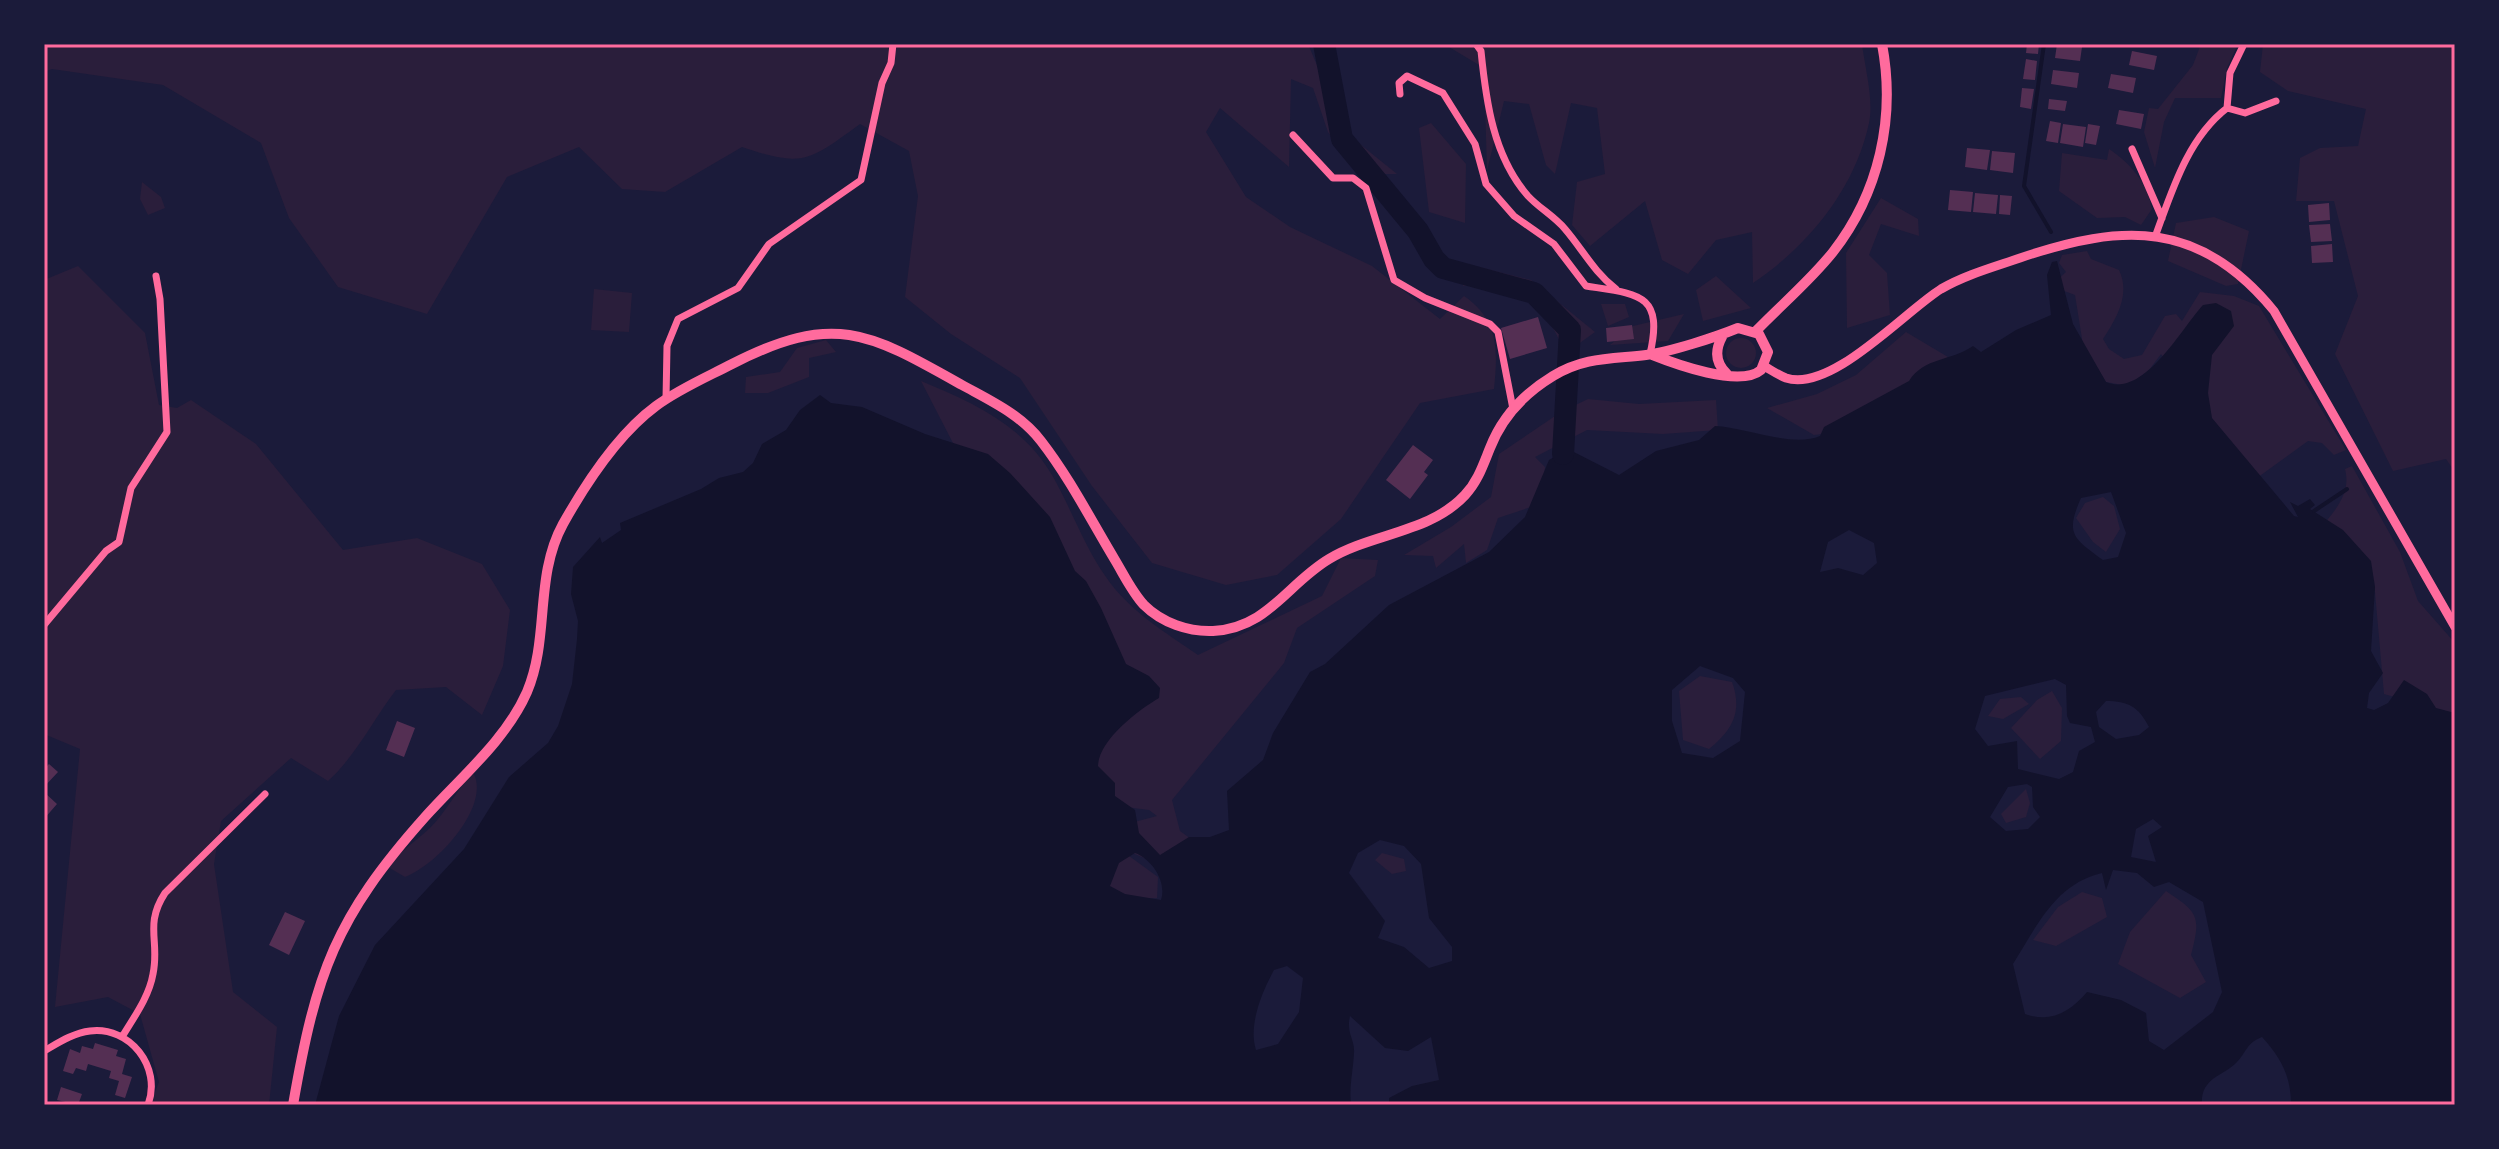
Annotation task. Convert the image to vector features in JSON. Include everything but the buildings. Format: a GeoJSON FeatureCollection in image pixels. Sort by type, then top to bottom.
{"type":"FeatureCollection","features":[{"type":"Feature","properties":{"kind":"main road"},"geometry":{"type":"LineString","coordinates":[[1756,331],[1831,254],[1868,193],[1879,161],[1886,117],[1887,75],[1882,44]]}},
{"type":"Feature","properties":{"kind":"main road"},"geometry":{"type":"LineString","coordinates":[[293,1105],[311,1007],[348,916],[390,857],[517,711],[533,674],[546,568],[558,536],[617,446],[640,420],[666,399],[789,338],[833,333],[884,343],[1020,419],[1049,452],[1141,601],[1168,621],[1210,631],[1253,621],[1272,610],[1302,579],[1329,559],[1423,523],[1452,507],[1475,483],[1497,432],[1513,409],[1535,387],[1561,371],[1608,355],[1650,354],[1688,342],[1722,337],[1738,328],[1756,331],[1767,347],[1764,366],[1749,378],[1675,364],[1650,354]]}},
{"type":"Feature","properties":{"kind":"main road"},"geometry":{"type":"LineString","coordinates":[[1722,337],[1716,353],[1718,362],[1729,375]]}},
{"type":"Feature","properties":{"kind":"street"},"geometry":{"type":"LineString","coordinates":[[666,399],[667,346],[684,312],[738,288],[769,244],[861,180],[882,83],[891,63],[893,44]]}},
{"type":"Feature","properties":{"kind":"street"},"geometry":{"type":"LineString","coordinates":[[1476,44],[1481,51],[1487,110],[1509,168],[1529,196],[1556,218],[1582,249],[1594,272],[1618,291]]}},
{"type":"Feature","properties":{"kind":"street"},"geometry":{"type":"LineString","coordinates":[[2155,237],[2194,140],[2227,108],[2230,73],[2244,44]]}},
{"type":"Feature","properties":{"kind":"street"},"geometry":{"type":"LineString","coordinates":[[1400,94],[1399,83],[1407,76],[1443,93],[1475,144],[1486,184],[1514,216],[1554,244],[1586,286],[1626,291],[1650,306],[1657,324],[1650,354]]}},
{"type":"Feature","properties":{"kind":"street"},"geometry":{"type":"LineString","coordinates":[[2227,108],[2245,113],[2276,101]]}},
{"type":"Feature","properties":{"kind":"street"},"geometry":{"type":"LineString","coordinates":[[1293,135],[1333,178],[1353,178],[1366,188],[1394,280],[1425,298],[1490,324],[1498,332],[1513,409]]}},
{"type":"Feature","properties":{"kind":"street"},"geometry":{"type":"LineString","coordinates":[[2132,149],[2162,218]]}},
{"type":"Feature","properties":{"kind":"street"},"geometry":{"type":"LineString","coordinates":[[1764,366],[1788,379],[1814,376],[1846,363],[1913,307],[1978,272],[2088,237],[2126,233],[2189,246],[2225,263],[2274,311],[2455,627]]}},
{"type":"Feature","properties":{"kind":"street"},"geometry":{"type":"LineString","coordinates":[[44,625],[106,551],[119,542],[131,488],[167,432],[156,276]]}},
{"type":"Feature","properties":{"kind":"street"},"geometry":{"type":"LineString","coordinates":[[122,1037],[147,996],[154,971],[152,926],[155,909],[165,893],[265,794]]}},
{"type":"Feature","properties":{"kind":"street"},"geometry":{"type":"LineString","coordinates":[[44,1051],[79,1032],[109,1032],[122,1037],[143,1057],[149,1070],[152,1085],[148,1105]]}},
{"type":"Feature","properties":{"kind":"shaded area"},"geometry":{"type":"Polygon","coordinates":[[[44,44],[1308,44],[1345,132],[1397,174],[1358,174],[1328,132],[1313,88],[1291,79],[1289,167],[1220,108],[1206,132],[1246,197],[1290,227],[1372,266],[1440,319],[1464,296],[1476,305],[1494,337],[1494,389],[1420,403],[1341,519],[1277,575],[1226,585],[1152,563],[1092,486],[1020,378],[951,334],[905,297],[918,196],[909,151],[860,124],[829,146],[805,157],[779,157],[742,147],[665,192],[622,189],[579,147],[507,177],[427,314],[338,287],[289,218],[261,143],[163,85],[52,69],[44,72],[44,44]]]}},
{"type":"Feature","properties":{"kind":"shaded area"},"geometry":{"type":"Polygon","coordinates":[[[1444,44],[1862,44],[1870,94],[1869,123],[1853,171],[1841,193],[1810,234],[1773,268],[1753,283],[1752,232],[1716,240],[1688,274],[1662,260],[1645,201],[1590,246],[1572,225],[1577,182],[1605,174],[1597,108],[1571,103],[1555,174],[1546,165],[1529,104],[1504,101],[1487,171],[1484,68],[1444,44]]]}},
{"type":"Feature","properties":{"kind":"shaded area"},"geometry":{"type":"Polygon","coordinates":[[[2201,44],[2237,46],[2227,68],[2221,98],[2175,98],[2164,122],[2155,168],[2144,132],[2149,108],[2158,109],[2193,65],[2201,44]]]}},
{"type":"Feature","properties":{"kind":"shaded area"},"geometry":{"type":"Polygon","coordinates":[[[2263,44],[2455,44],[2455,472],[2446,459],[2393,471],[2335,354],[2358,296],[2334,201],[2296,201],[2300,158],[2320,148],[2358,146],[2366,109],[2288,91],[2260,72],[2263,44]]]}},
{"type":"Feature","properties":{"kind":"shaded area"},"geometry":{"type":"Polygon","coordinates":[[[1431,123],[1466,164],[1465,223],[1429,212],[1419,128],[1431,123]]]}},
{"type":"Feature","properties":{"kind":"shaded area"},"geometry":{"type":"Polygon","coordinates":[[[2109,149],[2131,167],[2146,190],[2152,209],[2141,225],[2125,217],[2097,218],[2059,191],[2062,153],[2107,160],[2109,149]]]}},
{"type":"Feature","properties":{"kind":"shaded area"},"geometry":{"type":"Polygon","coordinates":[[[142,182],[161,197],[165,208],[148,215],[140,199],[142,182]]]}},
{"type":"Feature","properties":{"kind":"shaded area"},"geometry":{"type":"Polygon","coordinates":[[[1881,198],[1918,219],[1919,236],[1881,224],[1869,255],[1887,273],[1890,315],[1847,328],[1846,253],[1881,198]]]}},
{"type":"Feature","properties":{"kind":"shaded area"},"geometry":{"type":"Polygon","coordinates":[[[2214,217],[2249,231],[2238,284],[2226,286],[2168,261],[2176,223],[2214,217]]]}},
{"type":"Feature","properties":{"kind":"shaded area"},"geometry":{"type":"Polygon","coordinates":[[[2087,251],[2091,259],[2119,270],[2122,279],[2123,298],[2103,339],[2109,349],[2124,359],[2142,355],[2165,316],[2176,314],[2182,321],[2200,292],[2234,296],[2259,306],[2346,450],[2334,455],[2322,443],[2308,441],[2250,483],[2161,354],[2149,370],[2128,386],[2106,382],[2083,345],[2075,295],[2051,286],[2066,272],[2059,263],[2062,255],[2087,251]]]}},
{"type":"Feature","properties":{"kind":"shaded area"},"geometry":{"type":"Polygon","coordinates":[[[2057,261],[2073,324],[2106,382],[2120,384],[2148,371],[2203,305],[2216,303],[2231,311],[2234,326],[2212,355],[2208,393],[2212,418],[2294,516],[2298,517],[2290,502],[2298,506],[2310,499],[2315,505],[2310,509],[2343,530],[2371,561],[2375,587],[2371,651],[2383,673],[2369,693],[2367,708],[2374,710],[2388,703],[2404,680],[2427,694],[2436,708],[2455,713],[2455,1105],[2291,1105],[2284,1068],[2262,1037],[2250,1045],[2236,1063],[2208,1083],[2202,1105],[1389,1105],[1389,1098],[1412,1086],[1439,1080],[1431,1037],[1408,1051],[1385,1048],[1350,1016],[1354,1048],[1351,1105],[315,1105],[339,1016],[375,945],[464,849],[509,777],[548,743],[558,726],[572,684],[577,639],[578,621],[571,594],[573,567],[600,537],[602,543],[621,530],[620,523],[701,489],[719,478],[743,472],[753,463],[762,444],[786,430],[800,410],[820,395],[831,403],[862,407],[925,434],[988,454],[1050,517],[1075,571],[1086,581],[1101,608],[1126,664],[1149,676],[1160,688],[1159,698],[1130,718],[1112,736],[1100,756],[1098,766],[1115,783],[1115,796],[1135,810],[1139,833],[1160,855],[1189,837],[1210,837],[1229,830],[1227,791],[1263,760],[1273,733],[1310,672],[1325,664],[1389,605],[1489,552],[1525,517],[1549,460],[1568,449],[1619,475],[1656,451],[1699,440],[1715,426],[1796,440],[1820,436],[1824,427],[1909,381],[1930,363],[1973,346],[1981,352],[2016,330],[2051,315],[2047,275],[2052,262],[2057,261]],[[2111,492],[2081,498],[2073,520],[2075,534],[2085,546],[2103,560],[2118,557],[2126,533],[2111,492]],[[1849,530],[1828,542],[1820,572],[1838,568],[1863,575],[1877,563],[1874,543],[1849,530]],[[1700,666],[1672,690],[1672,721],[1682,753],[1713,758],[1740,741],[1745,692],[1733,678],[1700,666]],[[2055,679],[1985,696],[1975,729],[1988,746],[2017,741],[2018,769],[2059,779],[2073,772],[2079,751],[2095,742],[2091,727],[2070,723],[2066,685],[2055,679]],[[2106,701],[2096,712],[2099,727],[2116,739],[2139,735],[2149,727],[2132,706],[2106,701]],[[2027,784],[2008,787],[1990,817],[2006,831],[2028,829],[2040,817],[2033,807],[2032,787],[2027,784]],[[2153,819],[2136,829],[2131,857],[2156,862],[2148,836],[2162,827],[2153,819]],[[1380,840],[1358,853],[1349,873],[1385,921],[1378,938],[1404,947],[1429,968],[1452,961],[1452,947],[1429,918],[1421,864],[1404,846],[1380,840]],[[1135,853],[1119,863],[1110,886],[1125,894],[1161,900],[1162,886],[1157,872],[1147,860],[1135,853]],[[2113,870],[2106,890],[2102,873],[2086,879],[2049,908],[2013,964],[2025,1014],[2043,1017],[2059,1014],[2087,992],[2121,1000],[2146,1013],[2149,1041],[2164,1050],[2213,1012],[2222,992],[2203,902],[2169,882],[2154,887],[2137,873],[2113,870]],[[1287,966],[1274,970],[1261,998],[1254,1030],[1256,1050],[1278,1044],[1299,1012],[1303,978],[1287,966]]]}},
{"type":"Feature","properties":{"kind":"shaded area"},"geometry":{"type":"Polygon","coordinates":[[[1463,263],[1531,280],[1595,332],[1566,353],[1538,299],[1483,282],[1463,286],[1463,263]]]}},
{"type":"Feature","properties":{"kind":"shaded area"},"geometry":{"type":"Polygon","coordinates":[[[78,266],[145,333],[159,405],[177,408],[191,400],[256,444],[343,550],[417,538],[482,564],[510,610],[503,666],[482,715],[446,687],[396,690],[355,750],[328,781],[291,758],[221,821],[214,864],[233,992],[277,1027],[269,1105],[150,1105],[159,1082],[140,1014],[108,997],[55,1007],[80,749],[44,734],[44,280],[78,266]]]}},
{"type":"Feature","properties":{"kind":"shaded area"},"geometry":{"type":"Polygon","coordinates":[[[1716,276],[1751,308],[1703,321],[1696,290],[1716,276]]]}},
{"type":"Feature","properties":{"kind":"shaded area"},"geometry":{"type":"Polygon","coordinates":[[[594,289],[632,293],[629,332],[591,330],[594,289]]]}},
{"type":"Feature","properties":{"kind":"shaded area"},"geometry":{"type":"Polygon","coordinates":[[[1601,304],[1625,304],[1629,317],[1608,326],[1601,304]]]}},
{"type":"Feature","properties":{"kind":"shaded area"},"geometry":{"type":"Polygon","coordinates":[[[1684,314],[1668,341],[1610,345],[1633,326],[1684,314]]]}},
{"type":"Feature","properties":{"kind":"shaded area"},"geometry":{"type":"Polygon","coordinates":[[[1906,332],[1948,357],[1890,426],[1814,435],[1767,408],[1817,394],[1856,375],[1906,332]]]}},
{"type":"Feature","properties":{"kind":"shaded area"},"geometry":{"type":"Polygon","coordinates":[[[1741,338],[1752,342],[1756,353],[1752,364],[1741,368],[1730,364],[1726,353],[1730,342],[1741,338]]]}},
{"type":"Feature","properties":{"kind":"shaded area"},"geometry":{"type":"Polygon","coordinates":[[[826,340],[836,352],[809,358],[809,377],[768,393],[745,393],[746,377],[780,372],[797,348],[826,340]]]}},
{"type":"Feature","properties":{"kind":"shaded area"},"geometry":{"type":"Polygon","coordinates":[[[921,381],[995,417],[1026,442],[1052,475],[1091,553],[1115,589],[1148,620],[1198,655],[1322,596],[1341,558],[1378,560],[1375,576],[1297,628],[1284,663],[1172,800],[1180,831],[1209,852],[1170,869],[1123,849],[1112,828],[1157,816],[1149,810],[1118,806],[1086,768],[1096,640],[954,445],[921,381]]]}},
{"type":"Feature","properties":{"kind":"shaded area"},"geometry":{"type":"Polygon","coordinates":[[[1588,399],[1639,404],[1716,400],[1718,430],[1663,434],[1587,430],[1535,457],[1545,467],[1543,503],[1498,518],[1487,550],[1466,563],[1464,544],[1436,568],[1433,556],[1404,555],[1451,527],[1491,497],[1499,454],[1561,412],[1588,399]]]}},
{"type":"Feature","properties":{"kind":"shaded area"},"geometry":{"type":"Polygon","coordinates":[[[2352,466],[2400,552],[2418,601],[2455,643],[2455,714],[2384,694],[2374,581],[2316,534],[2339,504],[2346,488],[2345,469],[2352,466]]]}},
{"type":"Feature","properties":{"kind":"shaded area"},"geometry":{"type":"Polygon","coordinates":[[[2103,497],[2114,506],[2120,529],[2106,552],[2093,542],[2076,518],[2085,503],[2103,497]]]}},
{"type":"Feature","properties":{"kind":"shaded area"},"geometry":{"type":"Polygon","coordinates":[[[1700,676],[1732,682],[1735,693],[1733,720],[1724,735],[1709,749],[1683,740],[1679,691],[1700,676]]]}},
{"type":"Feature","properties":{"kind":"shaded area"},"geometry":{"type":"Polygon","coordinates":[[[2052,691],[2062,708],[2061,741],[2040,759],[2011,728],[2037,700],[2052,691]]]}},
{"type":"Feature","properties":{"kind":"shaded area"},"geometry":{"type":"Polygon","coordinates":[[[2021,697],[2029,704],[2003,719],[1988,716],[2000,699],[2021,697]]]}},
{"type":"Feature","properties":{"kind":"shaded area"},"geometry":{"type":"Polygon","coordinates":[[[473,772],[477,786],[475,801],[458,833],[445,848],[418,871],[405,877],[388,867],[436,822],[473,772]]]}},
{"type":"Feature","properties":{"kind":"shaded area"},"geometry":{"type":"Polygon","coordinates":[[[2026,789],[2030,803],[2026,817],[2006,823],[2001,814],[2026,789]]]}},
{"type":"Feature","properties":{"kind":"shaded area"},"geometry":{"type":"Polygon","coordinates":[[[1125,853],[1158,877],[1157,898],[1113,901],[1107,878],[1125,853]]]}},
{"type":"Feature","properties":{"kind":"shaded area"},"geometry":{"type":"Polygon","coordinates":[[[1382,853],[1404,859],[1406,871],[1392,874],[1375,860],[1382,853]]]}},
{"type":"Feature","properties":{"kind":"shaded area"},"geometry":{"type":"Polygon","coordinates":[[[2166,891],[2195,917],[2196,932],[2191,955],[2206,982],[2180,998],[2118,964],[2130,932],[2166,891]]]}},
{"type":"Feature","properties":{"kind":"shaded area"},"geometry":{"type":"Polygon","coordinates":[[[2082,892],[2102,898],[2107,917],[2056,946],[2033,940],[2058,907],[2082,892]]]}},
{"type":"Feature","properties":{"kind":"waterway"},"geometry":{"type":"LineString","coordinates":[[1324,44],[1342,139],[1418,231],[1434,259],[1443,268],[1534,293],[1570,330],[1563,454]]}},
{"type":"Feature","properties":{"kind":"waterway"},"geometry":{"type":"LineString","coordinates":[[2044,44],[2024,186],[2051,232]]}},
{"type":"Feature","properties":{"kind":"waterway"},"geometry":{"type":"LineString","coordinates":[[2314,511],[2347,489]]}}]}
